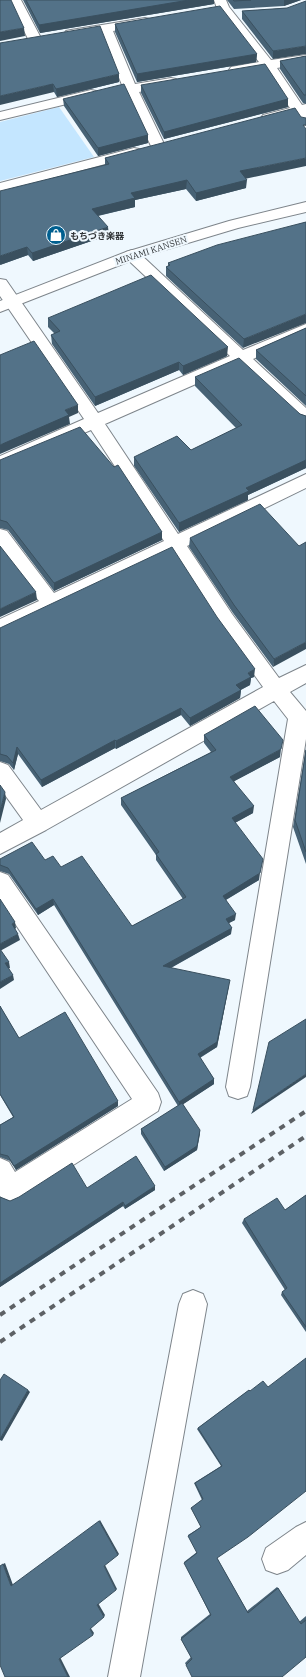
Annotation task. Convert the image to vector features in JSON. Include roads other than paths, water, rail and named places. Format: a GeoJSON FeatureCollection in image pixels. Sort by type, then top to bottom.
{"type":"FeatureCollection","features":[{"type":"Feature","properties":{"kind":"street"},"geometry":{"type":"LineString","coordinates":[[16,0],[35,40]]}},
{"type":"Feature","properties":{"kind":"street"},"geometry":{"type":"LineString","coordinates":[[224,8],[303,113],[254,122]]}},
{"type":"Feature","properties":{"kind":"street"},"geometry":{"type":"LineString","coordinates":[[208,11],[224,8],[246,14]]}},
{"type":"Feature","properties":{"kind":"street"},"geometry":{"type":"LineString","coordinates":[[21,42],[161,19]]}},
{"type":"Feature","properties":{"kind":"street"},"geometry":{"type":"LineString","coordinates":[[106,29],[130,87],[158,146]]}},
{"type":"Feature","properties":{"kind":"street"},"geometry":{"type":"LineString","coordinates":[[222,73],[306,58]]}},
{"type":"Feature","properties":{"kind":"street"},"geometry":{"type":"LineString","coordinates":[[0,116],[110,90],[184,79]]}},
{"type":"Feature","properties":{"kind":"street"},"geometry":{"type":"LineString","coordinates":[[0,188],[173,142]]}},
{"type":"Feature","properties":{"kind":"street","name":"MINAMI KANSEN"},"geometry":{"type":"LineString","coordinates":[[6,305],[132,255],[234,224],[306,207]]}},
{"type":"Feature","properties":{"kind":"street"},"geometry":{"type":"LineString","coordinates":[[132,255],[306,418]]}},
{"type":"Feature","properties":{"kind":"street"},"geometry":{"type":"LineString","coordinates":[[0,284],[6,305],[95,422],[225,619],[302,722],[238,1087]]}},
{"type":"Feature","properties":{"kind":"street"},"geometry":{"type":"LineString","coordinates":[[0,463],[306,329]]}},
{"type":"Feature","properties":{"kind":"street"},"geometry":{"type":"LineString","coordinates":[[0,628],[306,480]]}},
{"type":"Feature","properties":{"kind":"street"},"geometry":{"type":"LineString","coordinates":[[0,536],[51,604]]}},
{"type":"Feature","properties":{"kind":"street"},"geometry":{"type":"LineString","coordinates":[[0,844],[306,673]]}},
{"type":"Feature","properties":{"kind":"street"},"geometry":{"type":"LineString","coordinates":[[0,771],[38,823]]}},
{"type":"Feature","properties":{"kind":"street"},"geometry":{"type":"LineString","coordinates":[[0,882],[149,1102],[11,1190],[0,1171]]}},
{"type":"Feature","properties":{"kind":"street"},"geometry":{"type":"LineString","coordinates":[[124,1677],[193,1304]]}},
{"type":"Feature","properties":{"kind":"street"},"geometry":{"type":"LineString","coordinates":[[277,1559],[306,1537]]}},
{"type":"Feature","properties":{"kind":"railway"},"geometry":{"type":"LineString","coordinates":[[0,1315],[306,1111]]}},
{"type":"Feature","properties":{"kind":"railway"},"geometry":{"type":"LineString","coordinates":[[0,1342],[306,1136]]}},
{"type":"Feature","properties":{"kind":"place","name":"もちづき楽器"},"geometry":{"type":"Point","coordinates":[56,235]}}]}
